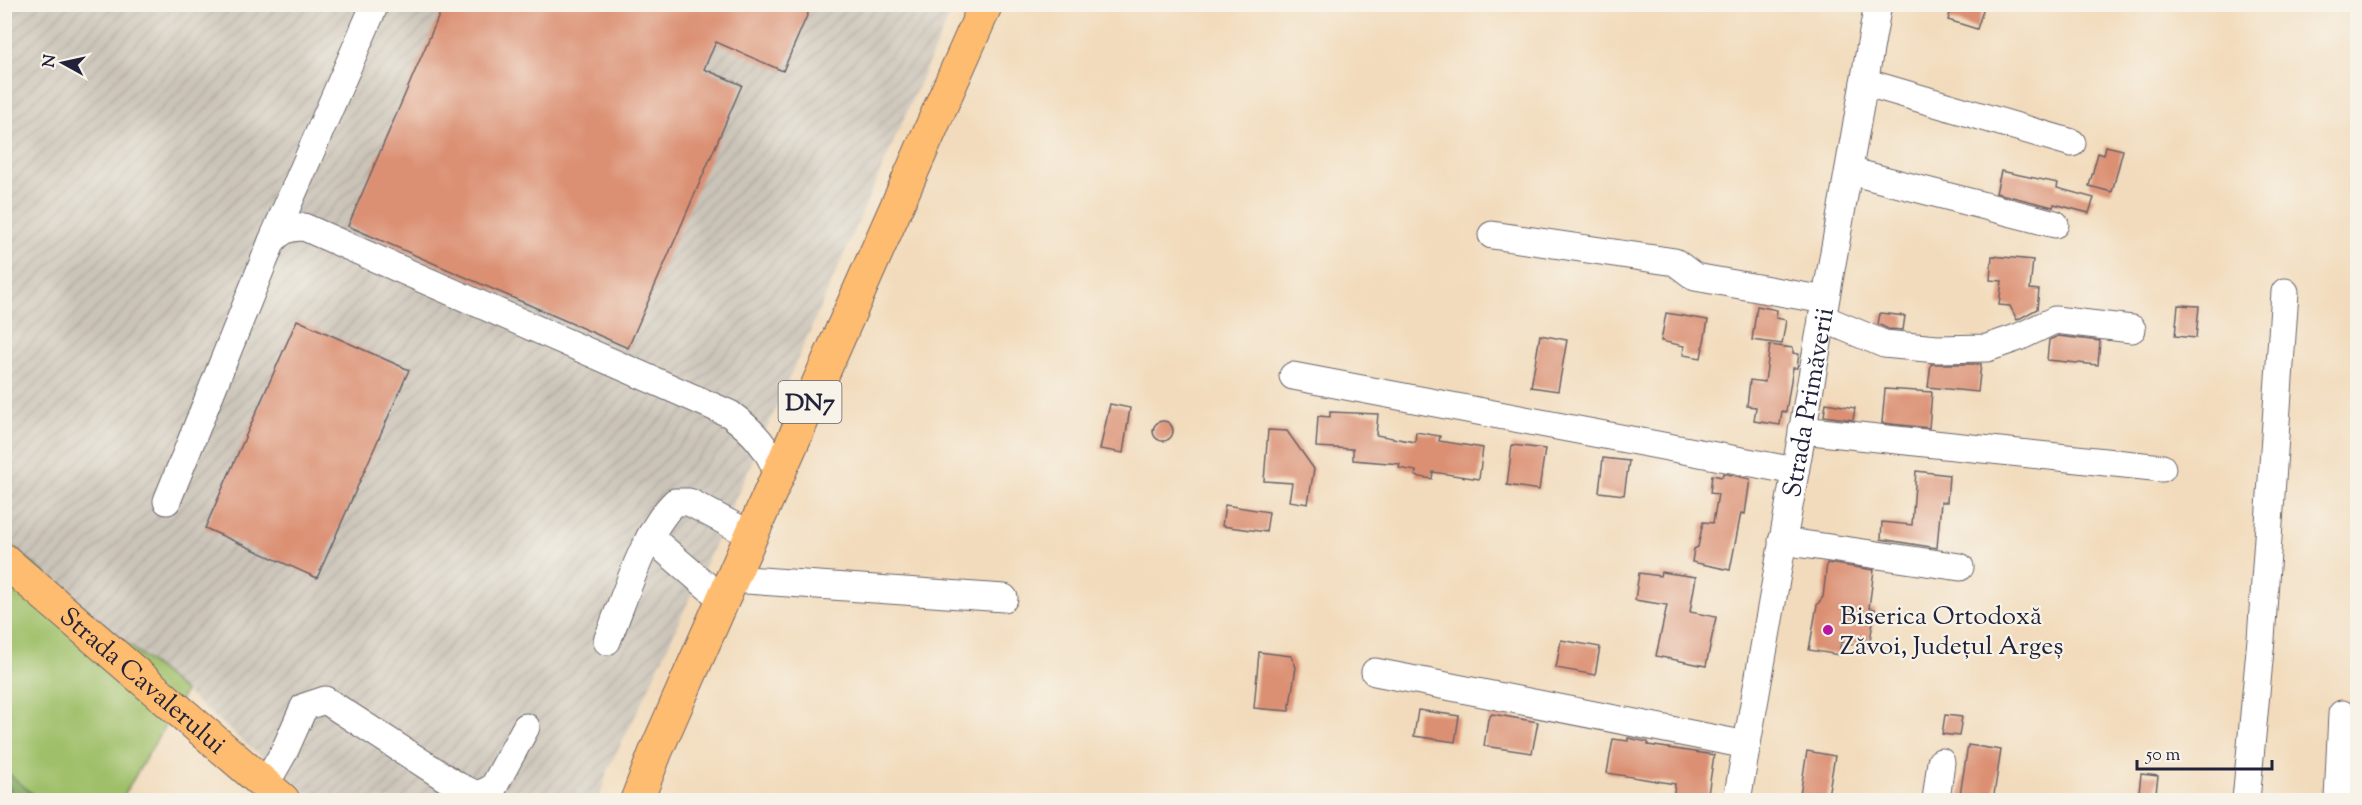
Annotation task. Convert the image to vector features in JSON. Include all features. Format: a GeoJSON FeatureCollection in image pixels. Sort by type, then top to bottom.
{"type":"FeatureCollection","features":[{"type":"Feature","properties":{"kind":"main road","name":"DN7"},"geometry":{"type":"LineString","coordinates":[[637,801],[656,751],[986,4]]}},
{"type":"Feature","properties":{"kind":"main road","name":"Strada Cavalerului"},"geometry":{"type":"LineString","coordinates":[[4,560],[273,793]]}},
{"type":"Feature","properties":{"kind":"street"},"geometry":{"type":"LineString","coordinates":[[167,501],[272,241],[375,4]]}},
{"type":"Feature","properties":{"kind":"street","name":"Strada Primăverii"},"geometry":{"type":"LineString","coordinates":[[1737,801],[1878,4]]}},
{"type":"Feature","properties":{"kind":"street"},"geometry":{"type":"LineString","coordinates":[[1864,81],[2072,143]]}},
{"type":"Feature","properties":{"kind":"street"},"geometry":{"type":"LineString","coordinates":[[1849,171],[2055,225]]}},
{"type":"Feature","properties":{"kind":"street"},"geometry":{"type":"LineString","coordinates":[[291,198],[297,220],[304,227],[730,414],[748,427],[762,442],[772,457],[778,475]]}},
{"type":"Feature","properties":{"kind":"street"},"geometry":{"type":"LineString","coordinates":[[272,241],[282,230],[304,227]]}},
{"type":"Feature","properties":{"kind":"street"},"geometry":{"type":"LineString","coordinates":[[1492,235],[1675,262],[1695,277],[1824,309],[1884,344],[1937,349],[1987,348],[2019,337],[2055,320],[2132,329]]}},
{"type":"Feature","properties":{"kind":"street"},"geometry":{"type":"LineString","coordinates":[[2246,801],[2261,639],[2285,292]]}},
{"type":"Feature","properties":{"kind":"street"},"geometry":{"type":"LineString","coordinates":[[1293,376],[1795,471]]}},
{"type":"Feature","properties":{"kind":"street"},"geometry":{"type":"LineString","coordinates":[[1802,430],[2162,468]]}},
{"type":"Feature","properties":{"kind":"street"},"geometry":{"type":"LineString","coordinates":[[607,641],[650,537],[662,514],[675,502],[690,502],[752,535]]}},
{"type":"Feature","properties":{"kind":"street"},"geometry":{"type":"LineString","coordinates":[[650,537],[728,589],[1004,598]]}},
{"type":"Feature","properties":{"kind":"street"},"geometry":{"type":"LineString","coordinates":[[1782,541],[1960,567]]}},
{"type":"Feature","properties":{"kind":"street"},"geometry":{"type":"LineString","coordinates":[[1375,672],[1747,745]]}},
{"type":"Feature","properties":{"kind":"street"},"geometry":{"type":"LineString","coordinates":[[273,793],[284,752],[304,707],[325,700],[458,786],[477,795],[493,788],[504,763],[526,727]]}},
{"type":"Feature","properties":{"kind":"street"},"geometry":{"type":"LineString","coordinates":[[2338,801],[2342,714]]}},
{"type":"Feature","properties":{"kind":"street"},"geometry":{"type":"LineString","coordinates":[[1936,801],[1941,762]]}},
{"type":"Feature","properties":{"kind":"shaded area"},"geometry":{"type":"Polygon","coordinates":[[[5,5],[954,5],[751,464],[639,709],[608,769],[599,800],[316,800],[251,748],[5,539],[5,5]]]}},
{"type":"Feature","properties":{"kind":"green space"},"geometry":{"type":"Polygon","coordinates":[[[4,539],[185,692],[121,800],[40,800],[5,771],[4,539]]]}},
{"type":"Feature","properties":{"kind":"green space"},"geometry":{"type":"Polygon","coordinates":[[[5,771],[40,800],[5,800],[5,771]]]}},
{"type":"Feature","properties":{"kind":"building"},"geometry":{"type":"Polygon","coordinates":[[[444,4],[812,4],[783,71],[716,42],[704,69],[742,85],[628,348],[348,226],[444,4]]]}},
{"type":"Feature","properties":{"kind":"building"},"geometry":{"type":"Polygon","coordinates":[[[1953,4],[1985,4],[1977,29],[1948,20],[1953,4]]]}},
{"type":"Feature","properties":{"kind":"building"},"geometry":{"type":"Polygon","coordinates":[[[2106,146],[2123,150],[2112,192],[2089,186],[2098,153],[2104,155],[2106,146]]]}},
{"type":"Feature","properties":{"kind":"building"},"geometry":{"type":"Polygon","coordinates":[[[2001,171],[2058,183],[2057,188],[2094,198],[2089,213],[1996,193],[2001,171]]]}},
{"type":"Feature","properties":{"kind":"building"},"geometry":{"type":"Polygon","coordinates":[[[1992,256],[2033,260],[2030,289],[2039,290],[2037,309],[2017,320],[2010,306],[1999,305],[2002,281],[1990,280],[1992,256]]]}},
{"type":"Feature","properties":{"kind":"building"},"geometry":{"type":"Polygon","coordinates":[[[2178,305],[2199,306],[2196,338],[2175,336],[2178,305]]]}},
{"type":"Feature","properties":{"kind":"building"},"geometry":{"type":"Polygon","coordinates":[[[1757,306],[1777,310],[1776,318],[1786,320],[1782,344],[1752,340],[1757,306]]]}},
{"type":"Feature","properties":{"kind":"building"},"geometry":{"type":"Polygon","coordinates":[[[1666,313],[1708,320],[1701,358],[1683,355],[1684,346],[1661,341],[1666,313]]]}},
{"type":"Feature","properties":{"kind":"building"},"geometry":{"type":"Polygon","coordinates":[[[1880,313],[1905,316],[1903,330],[1888,329],[1878,324],[1880,313]]]}},
{"type":"Feature","properties":{"kind":"building"},"geometry":{"type":"Polygon","coordinates":[[[297,320],[409,370],[317,578],[205,528],[297,320]]]}},
{"type":"Feature","properties":{"kind":"building"},"geometry":{"type":"Polygon","coordinates":[[[1540,335],[1567,340],[1558,391],[1531,387],[1540,335]]]}},
{"type":"Feature","properties":{"kind":"building"},"geometry":{"type":"Polygon","coordinates":[[[2058,336],[2100,341],[2098,365],[2047,360],[2049,340],[2058,336]]]}},
{"type":"Feature","properties":{"kind":"building"},"geometry":{"type":"Polygon","coordinates":[[[1770,345],[1793,348],[1793,353],[1799,354],[1797,368],[1793,368],[1786,412],[1782,411],[1780,425],[1754,421],[1756,407],[1747,406],[1750,380],[1765,382],[1770,345]]]}},
{"type":"Feature","properties":{"kind":"building"},"geometry":{"type":"Polygon","coordinates":[[[1931,364],[1981,364],[1978,392],[1928,387],[1931,364]]]}},
{"type":"Feature","properties":{"kind":"building"},"geometry":{"type":"Polygon","coordinates":[[[1885,389],[1932,392],[1929,428],[1882,423],[1885,389]]]}},
{"type":"Feature","properties":{"kind":"building"},"geometry":{"type":"Polygon","coordinates":[[[1826,403],[1855,408],[1853,420],[1824,416],[1826,403]]]}},
{"type":"Feature","properties":{"kind":"building"},"geometry":{"type":"Polygon","coordinates":[[[1110,404],[1130,408],[1123,453],[1100,449],[1110,404]]]}},
{"type":"Feature","properties":{"kind":"building"},"geometry":{"type":"Polygon","coordinates":[[[1330,412],[1378,414],[1376,435],[1415,442],[1416,432],[1440,436],[1439,441],[1483,448],[1479,479],[1433,472],[1432,479],[1415,476],[1416,471],[1399,468],[1400,464],[1353,460],[1353,449],[1316,447],[1318,416],[1330,417],[1330,412]]]}},
{"type":"Feature","properties":{"kind":"building"},"geometry":{"type":"Polygon","coordinates":[[[1159,421],[1167,421],[1173,427],[1173,435],[1167,441],[1159,441],[1153,435],[1153,427],[1159,421]]]}},
{"type":"Feature","properties":{"kind":"building"},"geometry":{"type":"Polygon","coordinates":[[[1268,430],[1287,431],[1314,469],[1308,504],[1289,501],[1292,483],[1264,481],[1268,430]]]}},
{"type":"Feature","properties":{"kind":"building"},"geometry":{"type":"Polygon","coordinates":[[[1512,445],[1545,449],[1539,490],[1507,485],[1512,445]]]}},
{"type":"Feature","properties":{"kind":"building"},"geometry":{"type":"Polygon","coordinates":[[[1603,458],[1629,461],[1624,495],[1599,492],[1603,458]]]}},
{"type":"Feature","properties":{"kind":"building"},"geometry":{"type":"Polygon","coordinates":[[[1916,471],[1949,475],[1947,502],[1941,502],[1937,548],[1881,539],[1882,522],[1912,525],[1916,471]]]}},
{"type":"Feature","properties":{"kind":"building"},"geometry":{"type":"Polygon","coordinates":[[[1723,473],[1750,479],[1745,514],[1741,513],[1730,570],[1692,562],[1694,549],[1698,547],[1703,522],[1713,523],[1718,494],[1710,493],[1712,475],[1722,477],[1723,473]]]}},
{"type":"Feature","properties":{"kind":"building"},"geometry":{"type":"Polygon","coordinates":[[[1225,505],[1269,512],[1266,532],[1222,526],[1225,505]]]}},
{"type":"Feature","properties":{"kind":"building"},"geometry":{"type":"Polygon","coordinates":[[[1827,563],[1874,570],[1869,608],[1875,609],[1869,647],[1841,642],[1839,655],[1809,650],[1817,605],[1823,597],[1827,563]]]}},
{"type":"Feature","properties":{"kind":"building"},"geometry":{"type":"Polygon","coordinates":[[[1661,572],[1696,577],[1690,612],[1716,617],[1706,666],[1656,656],[1667,605],[1635,600],[1639,573],[1660,576],[1661,572]]]}},
{"type":"Feature","properties":{"kind":"building"},"geometry":{"type":"Polygon","coordinates":[[[1561,640],[1600,647],[1595,675],[1556,668],[1561,640]]]}},
{"type":"Feature","properties":{"kind":"building"},"geometry":{"type":"Polygon","coordinates":[[[1259,652],[1291,656],[1296,667],[1289,711],[1254,708],[1259,652]]]}},
{"type":"Feature","properties":{"kind":"building"},"geometry":{"type":"Polygon","coordinates":[[[1418,710],[1459,716],[1455,742],[1414,736],[1418,710]]]}},
{"type":"Feature","properties":{"kind":"building"},"geometry":{"type":"Polygon","coordinates":[[[1492,714],[1538,722],[1532,753],[1484,746],[1488,719],[1492,714]]]}},
{"type":"Feature","properties":{"kind":"building"},"geometry":{"type":"Polygon","coordinates":[[[1945,715],[1962,717],[1959,736],[1942,734],[1945,715]]]}},
{"type":"Feature","properties":{"kind":"building"},"geometry":{"type":"Polygon","coordinates":[[[1628,738],[1648,742],[1648,745],[1714,755],[1707,801],[1673,801],[1675,784],[1607,773],[1613,739],[1628,741],[1628,738]]]}},
{"type":"Feature","properties":{"kind":"building"},"geometry":{"type":"Polygon","coordinates":[[[1968,745],[2001,750],[1993,801],[1959,801],[1968,745]]]}},
{"type":"Feature","properties":{"kind":"building"},"geometry":{"type":"Polygon","coordinates":[[[1807,751],[1835,756],[1827,801],[1799,801],[1807,751]]]}},
{"type":"Feature","properties":{"kind":"building"},"geometry":{"type":"Polygon","coordinates":[[[2141,774],[2158,776],[2155,801],[2138,801],[2141,774]]]}},
{"type":"Feature","properties":{"kind":"place","name":"Biserica Ortodoxă Zăvoi, Județul Argeș"},"geometry":{"type":"Point","coordinates":[1828,630]}}]}
